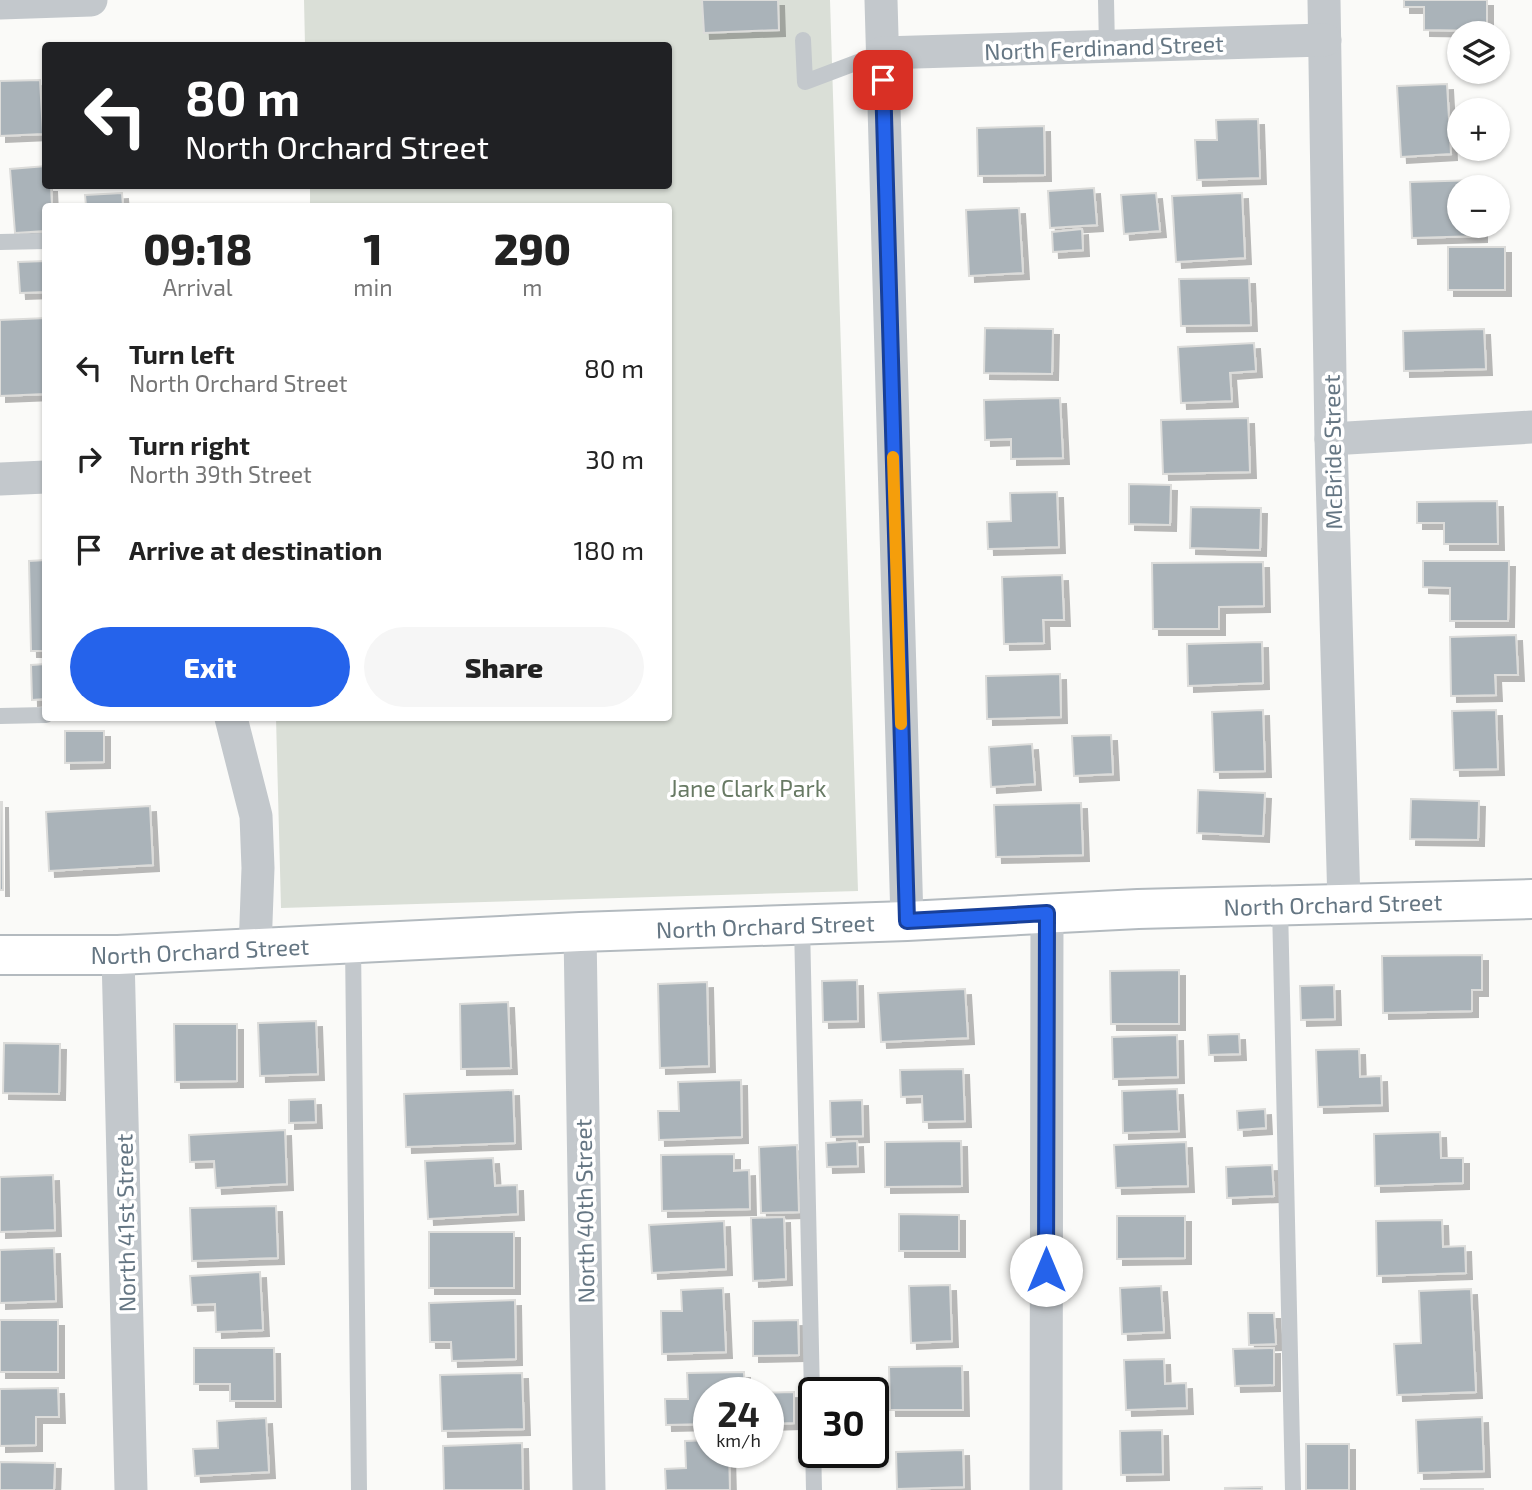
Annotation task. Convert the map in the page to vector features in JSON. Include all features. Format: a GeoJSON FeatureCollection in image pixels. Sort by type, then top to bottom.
{"type":"FeatureCollection","features":[{"type":"Feature","properties":{"kind":"street"},"geometry":{"type":"LineString","coordinates":[[0,3],[91,0]]}},
{"type":"Feature","properties":{"kind":"street"},"geometry":{"type":"LineString","coordinates":[[881,0],[907,921]]}},
{"type":"Feature","properties":{"kind":"street","name":"McBride Street"},"geometry":{"type":"LineString","coordinates":[[1324,0],[1331,439],[1344,904]]}},
{"type":"Feature","properties":{"kind":"street","name":"North Ferdinand Street"},"geometry":{"type":"LineString","coordinates":[[882,52],[1325,40]]}},
{"type":"Feature","properties":{"kind":"street"},"geometry":{"type":"LineString","coordinates":[[1331,439],[1532,427]]}},
{"type":"Feature","properties":{"kind":"street"},"geometry":{"type":"LineString","coordinates":[[0,478],[42,477]]}},
{"type":"Feature","properties":{"kind":"street"},"geometry":{"type":"LineString","coordinates":[[231,721],[256,816],[258,868],[255,949]]}},
{"type":"Feature","properties":{"kind":"street","name":"North Orchard Street"},"geometry":{"type":"LineString","coordinates":[[0,954],[118,955],[580,932],[907,921],[1047,913],[1532,899]]}},
{"type":"Feature","properties":{"kind":"street"},"geometry":{"type":"LineString","coordinates":[[1046,1490],[1047,913]]}},
{"type":"Feature","properties":{"kind":"street","name":"North 40th Street"},"geometry":{"type":"LineString","coordinates":[[580,932],[589,1490]]}},
{"type":"Feature","properties":{"kind":"street","name":"North 41st Street"},"geometry":{"type":"LineString","coordinates":[[118,955],[131,1490]]}},
{"type":"Feature","properties":{"kind":"lane"},"geometry":{"type":"LineString","coordinates":[[1106,0],[1107,47]]}},
{"type":"Feature","properties":{"kind":"lane"},"geometry":{"type":"LineString","coordinates":[[803,40],[805,82],[882,52]]}},
{"type":"Feature","properties":{"kind":"lane"},"geometry":{"type":"LineString","coordinates":[[0,242],[42,241]]}},
{"type":"Feature","properties":{"kind":"lane"},"geometry":{"type":"LineString","coordinates":[[0,716],[42,715]]}},
{"type":"Feature","properties":{"kind":"lane"},"geometry":{"type":"LineString","coordinates":[[1280,906],[1293,1490]]}},
{"type":"Feature","properties":{"kind":"lane"},"geometry":{"type":"LineString","coordinates":[[803,924],[814,1490]]}},
{"type":"Feature","properties":{"kind":"lane"},"geometry":{"type":"LineString","coordinates":[[353,943],[359,1490]]}},
{"type":"Feature","properties":{"kind":"green space","name":"Jane Clark Park"},"geometry":{"type":"Polygon","coordinates":[[[304,0],[830,0],[858,891],[281,908],[276,721],[672,721],[672,203],[310,203],[310,189],[672,189],[672,42],[305,42],[304,0]]]}},
{"type":"Feature","properties":{"kind":"building"},"geometry":{"type":"Polygon","coordinates":[[[702,0],[778,0],[779,30],[704,33],[702,0]]]}},
{"type":"Feature","properties":{"kind":"building"},"geometry":{"type":"Polygon","coordinates":[[[1404,0],[1487,0],[1487,21],[1447,21],[1447,30],[1424,30],[1424,7],[1404,7],[1404,0]]]}},
{"type":"Feature","properties":{"kind":"building"},"geometry":{"type":"Polygon","coordinates":[[[40,80],[42,134],[0,136],[0,81],[40,80]]]}},
{"type":"Feature","properties":{"kind":"building"},"geometry":{"type":"Polygon","coordinates":[[[1447,84],[1447,154],[1401,157],[1397,86],[1447,84]]]}},
{"type":"Feature","properties":{"kind":"building"},"geometry":{"type":"Polygon","coordinates":[[[1258,119],[1260,178],[1197,180],[1195,140],[1217,140],[1216,120],[1258,119]]]}},
{"type":"Feature","properties":{"kind":"building"},"geometry":{"type":"Polygon","coordinates":[[[1044,126],[1045,175],[978,176],[977,128],[1044,126]]]}},
{"type":"Feature","properties":{"kind":"building"},"geometry":{"type":"Polygon","coordinates":[[[42,166],[42,189],[51,189],[52,203],[42,203],[42,231],[15,233],[10,169],[42,166]]]}},
{"type":"Feature","properties":{"kind":"building"},"geometry":{"type":"Polygon","coordinates":[[[1447,181],[1447,237],[1412,238],[1410,182],[1447,181]]]}},
{"type":"Feature","properties":{"kind":"building"},"geometry":{"type":"Polygon","coordinates":[[[1094,188],[1097,225],[1050,228],[1048,191],[1094,188]]]}},
{"type":"Feature","properties":{"kind":"building"},"geometry":{"type":"Polygon","coordinates":[[[122,193],[123,203],[86,203],[85,195],[122,193]]]}},
{"type":"Feature","properties":{"kind":"building"},"geometry":{"type":"Polygon","coordinates":[[[1156,193],[1160,231],[1124,234],[1121,195],[1156,193]]]}},
{"type":"Feature","properties":{"kind":"building"},"geometry":{"type":"Polygon","coordinates":[[[1242,193],[1245,258],[1176,262],[1172,196],[1242,193]]]}},
{"type":"Feature","properties":{"kind":"building"},"geometry":{"type":"Polygon","coordinates":[[[1019,208],[1023,273],[969,276],[966,210],[1019,208]]]}},
{"type":"Feature","properties":{"kind":"building"},"geometry":{"type":"Polygon","coordinates":[[[1082,229],[1083,250],[1053,252],[1052,232],[1082,229]]]}},
{"type":"Feature","properties":{"kind":"building"},"geometry":{"type":"Polygon","coordinates":[[[1448,247],[1505,247],[1505,290],[1448,290],[1448,247]]]}},
{"type":"Feature","properties":{"kind":"building"},"geometry":{"type":"Polygon","coordinates":[[[42,261],[42,292],[20,293],[18,262],[42,261]]]}},
{"type":"Feature","properties":{"kind":"building"},"geometry":{"type":"Polygon","coordinates":[[[1249,278],[1251,325],[1181,326],[1179,279],[1249,278]]]}},
{"type":"Feature","properties":{"kind":"building"},"geometry":{"type":"Polygon","coordinates":[[[42,318],[42,394],[0,396],[0,320],[42,318]]]}},
{"type":"Feature","properties":{"kind":"building"},"geometry":{"type":"Polygon","coordinates":[[[985,328],[1053,329],[1052,374],[984,373],[985,328]]]}},
{"type":"Feature","properties":{"kind":"building"},"geometry":{"type":"Polygon","coordinates":[[[1484,329],[1486,369],[1404,371],[1403,331],[1484,329]]]}},
{"type":"Feature","properties":{"kind":"building"},"geometry":{"type":"Polygon","coordinates":[[[1254,343],[1256,371],[1230,373],[1232,401],[1181,403],[1178,347],[1254,343]]]}},
{"type":"Feature","properties":{"kind":"building"},"geometry":{"type":"Polygon","coordinates":[[[1060,398],[1063,458],[1011,459],[1011,439],[985,440],[984,400],[1060,398]]]}},
{"type":"Feature","properties":{"kind":"building"},"geometry":{"type":"Polygon","coordinates":[[[1248,418],[1250,472],[1163,474],[1161,420],[1248,418]]]}},
{"type":"Feature","properties":{"kind":"building"},"geometry":{"type":"Polygon","coordinates":[[[1129,484],[1171,485],[1170,525],[1129,524],[1129,484]]]}},
{"type":"Feature","properties":{"kind":"building"},"geometry":{"type":"Polygon","coordinates":[[[1057,492],[1059,547],[988,549],[987,522],[1011,521],[1010,493],[1057,492]]]}},
{"type":"Feature","properties":{"kind":"building"},"geometry":{"type":"Polygon","coordinates":[[[1497,501],[1498,544],[1444,544],[1444,523],[1417,523],[1417,502],[1497,501]]]}},
{"type":"Feature","properties":{"kind":"building"},"geometry":{"type":"Polygon","coordinates":[[[1191,507],[1261,508],[1260,550],[1190,548],[1191,507]]]}},
{"type":"Feature","properties":{"kind":"building"},"geometry":{"type":"Polygon","coordinates":[[[42,560],[42,651],[31,651],[29,561],[42,560]]]}},
{"type":"Feature","properties":{"kind":"building"},"geometry":{"type":"Polygon","coordinates":[[[1423,561],[1509,561],[1508,621],[1450,621],[1450,588],[1423,587],[1423,561]]]}},
{"type":"Feature","properties":{"kind":"building"},"geometry":{"type":"Polygon","coordinates":[[[1263,562],[1264,606],[1219,607],[1219,629],[1153,629],[1152,563],[1263,562]]]}},
{"type":"Feature","properties":{"kind":"building"},"geometry":{"type":"Polygon","coordinates":[[[1062,575],[1064,620],[1043,620],[1044,643],[1004,644],[1002,577],[1062,575]]]}},
{"type":"Feature","properties":{"kind":"building"},"geometry":{"type":"Polygon","coordinates":[[[1516,635],[1518,675],[1495,675],[1496,695],[1451,696],[1450,637],[1516,635]]]}},
{"type":"Feature","properties":{"kind":"building"},"geometry":{"type":"Polygon","coordinates":[[[1262,642],[1263,683],[1188,686],[1187,644],[1262,642]]]}},
{"type":"Feature","properties":{"kind":"building"},"geometry":{"type":"Polygon","coordinates":[[[42,664],[42,699],[32,700],[31,665],[42,664]]]}},
{"type":"Feature","properties":{"kind":"building"},"geometry":{"type":"Polygon","coordinates":[[[1060,674],[1061,717],[987,719],[986,676],[1060,674]]]}},
{"type":"Feature","properties":{"kind":"building"},"geometry":{"type":"Polygon","coordinates":[[[1263,710],[1265,771],[1214,772],[1212,712],[1263,710]]]}},
{"type":"Feature","properties":{"kind":"building"},"geometry":{"type":"Polygon","coordinates":[[[1496,710],[1498,769],[1454,770],[1452,711],[1496,710]]]}},
{"type":"Feature","properties":{"kind":"building"},"geometry":{"type":"Polygon","coordinates":[[[65,731],[104,731],[104,762],[65,763],[65,731]]]}},
{"type":"Feature","properties":{"kind":"building"},"geometry":{"type":"Polygon","coordinates":[[[1111,735],[1113,774],[1074,776],[1072,736],[1111,735]]]}},
{"type":"Feature","properties":{"kind":"building"},"geometry":{"type":"Polygon","coordinates":[[[1032,744],[1035,784],[991,787],[989,747],[1032,744]]]}},
{"type":"Feature","properties":{"kind":"building"},"geometry":{"type":"Polygon","coordinates":[[[1198,790],[1265,793],[1263,836],[1197,833],[1198,790]]]}},
{"type":"Feature","properties":{"kind":"building"},"geometry":{"type":"Polygon","coordinates":[[[1411,799],[1479,801],[1478,840],[1410,839],[1411,799]]]}},
{"type":"Feature","properties":{"kind":"building"},"geometry":{"type":"Polygon","coordinates":[[[2,802],[3,890],[0,890],[2,802]]]}},
{"type":"Feature","properties":{"kind":"building"},"geometry":{"type":"Polygon","coordinates":[[[1081,803],[1083,855],[996,857],[994,805],[1081,803]]]}},
{"type":"Feature","properties":{"kind":"building"},"geometry":{"type":"Polygon","coordinates":[[[150,806],[153,865],[49,871],[46,812],[150,806]]]}},
{"type":"Feature","properties":{"kind":"building"},"geometry":{"type":"Polygon","coordinates":[[[1482,955],[1482,990],[1472,990],[1472,1011],[1383,1013],[1382,956],[1482,955]]]}},
{"type":"Feature","properties":{"kind":"building"},"geometry":{"type":"Polygon","coordinates":[[[1179,970],[1179,1024],[1111,1024],[1110,971],[1179,970]]]}},
{"type":"Feature","properties":{"kind":"building"},"geometry":{"type":"Polygon","coordinates":[[[857,980],[858,1021],[823,1022],[822,981],[857,980]]]}},
{"type":"Feature","properties":{"kind":"building"},"geometry":{"type":"Polygon","coordinates":[[[707,982],[709,1066],[660,1068],[658,984],[707,982]]]}},
{"type":"Feature","properties":{"kind":"building"},"geometry":{"type":"Polygon","coordinates":[[[1334,985],[1335,1019],[1301,1020],[1300,986],[1334,985]]]}},
{"type":"Feature","properties":{"kind":"building"},"geometry":{"type":"Polygon","coordinates":[[[965,989],[968,1038],[881,1042],[878,993],[965,989]]]}},
{"type":"Feature","properties":{"kind":"building"},"geometry":{"type":"Polygon","coordinates":[[[508,1002],[511,1068],[461,1069],[460,1004],[508,1002]]]}},
{"type":"Feature","properties":{"kind":"building"},"geometry":{"type":"Polygon","coordinates":[[[316,1021],[318,1074],[260,1076],[258,1023],[316,1021]]]}},
{"type":"Feature","properties":{"kind":"building"},"geometry":{"type":"Polygon","coordinates":[[[174,1024],[237,1024],[237,1081],[175,1082],[174,1024]]]}},
{"type":"Feature","properties":{"kind":"building"},"geometry":{"type":"Polygon","coordinates":[[[1239,1034],[1240,1054],[1209,1055],[1208,1035],[1239,1034]]]}},
{"type":"Feature","properties":{"kind":"building"},"geometry":{"type":"Polygon","coordinates":[[[1177,1035],[1178,1077],[1113,1079],[1112,1037],[1177,1035]]]}},
{"type":"Feature","properties":{"kind":"building"},"geometry":{"type":"Polygon","coordinates":[[[4,1043],[60,1044],[59,1094],[3,1093],[4,1043]]]}},
{"type":"Feature","properties":{"kind":"building"},"geometry":{"type":"Polygon","coordinates":[[[1359,1049],[1360,1077],[1381,1076],[1382,1105],[1318,1107],[1316,1050],[1359,1049]]]}},
{"type":"Feature","properties":{"kind":"building"},"geometry":{"type":"Polygon","coordinates":[[[963,1069],[965,1121],[923,1122],[922,1096],[901,1097],[900,1070],[963,1069]]]}},
{"type":"Feature","properties":{"kind":"building"},"geometry":{"type":"Polygon","coordinates":[[[741,1080],[742,1137],[659,1140],[658,1111],[679,1111],[678,1082],[741,1080]]]}},
{"type":"Feature","properties":{"kind":"building"},"geometry":{"type":"Polygon","coordinates":[[[1177,1089],[1179,1131],[1123,1133],[1122,1091],[1177,1089]]]}},
{"type":"Feature","properties":{"kind":"building"},"geometry":{"type":"Polygon","coordinates":[[[513,1090],[515,1143],[406,1147],[404,1094],[513,1090]]]}},
{"type":"Feature","properties":{"kind":"building"},"geometry":{"type":"Polygon","coordinates":[[[315,1099],[316,1122],[289,1123],[289,1100],[315,1099]]]}},
{"type":"Feature","properties":{"kind":"building"},"geometry":{"type":"Polygon","coordinates":[[[862,1100],[863,1136],[831,1137],[830,1101],[862,1100]]]}},
{"type":"Feature","properties":{"kind":"building"},"geometry":{"type":"Polygon","coordinates":[[[1265,1109],[1266,1128],[1238,1130],[1237,1111],[1265,1109]]]}},
{"type":"Feature","properties":{"kind":"building"},"geometry":{"type":"Polygon","coordinates":[[[285,1130],[287,1184],[216,1188],[214,1161],[190,1162],[189,1135],[285,1130]]]}},
{"type":"Feature","properties":{"kind":"building"},"geometry":{"type":"Polygon","coordinates":[[[1440,1132],[1441,1158],[1463,1158],[1463,1183],[1375,1186],[1374,1134],[1440,1132]]]}},
{"type":"Feature","properties":{"kind":"building"},"geometry":{"type":"Polygon","coordinates":[[[857,1141],[858,1166],[827,1167],[826,1143],[857,1141]]]}},
{"type":"Feature","properties":{"kind":"building"},"geometry":{"type":"Polygon","coordinates":[[[961,1141],[962,1186],[885,1187],[885,1142],[961,1141]]]}},
{"type":"Feature","properties":{"kind":"building"},"geometry":{"type":"Polygon","coordinates":[[[1186,1142],[1188,1186],[1116,1188],[1114,1145],[1186,1142]]]}},
{"type":"Feature","properties":{"kind":"building"},"geometry":{"type":"Polygon","coordinates":[[[797,1145],[799,1212],[761,1213],[759,1147],[797,1145]]]}},
{"type":"Feature","properties":{"kind":"building"},"geometry":{"type":"Polygon","coordinates":[[[734,1154],[734,1171],[749,1170],[750,1209],[662,1211],[661,1155],[734,1154]]]}},
{"type":"Feature","properties":{"kind":"building"},"geometry":{"type":"Polygon","coordinates":[[[493,1158],[495,1186],[517,1185],[518,1214],[428,1219],[425,1161],[493,1158]]]}},
{"type":"Feature","properties":{"kind":"building"},"geometry":{"type":"Polygon","coordinates":[[[1272,1165],[1274,1196],[1227,1198],[1226,1167],[1272,1165]]]}},
{"type":"Feature","properties":{"kind":"building"},"geometry":{"type":"Polygon","coordinates":[[[53,1175],[55,1230],[0,1232],[0,1177],[53,1175]]]}},
{"type":"Feature","properties":{"kind":"building"},"geometry":{"type":"Polygon","coordinates":[[[276,1206],[278,1258],[192,1261],[190,1208],[276,1206]]]}},
{"type":"Feature","properties":{"kind":"building"},"geometry":{"type":"Polygon","coordinates":[[[899,1214],[959,1215],[959,1251],[899,1251],[899,1214]]]}},
{"type":"Feature","properties":{"kind":"building"},"geometry":{"type":"Polygon","coordinates":[[[1117,1216],[1185,1216],[1185,1258],[1117,1259],[1117,1216]]]}},
{"type":"Feature","properties":{"kind":"building"},"geometry":{"type":"Polygon","coordinates":[[[784,1217],[786,1279],[753,1281],[751,1218],[784,1217]]]}},
{"type":"Feature","properties":{"kind":"building"},"geometry":{"type":"Polygon","coordinates":[[[1442,1220],[1443,1247],[1465,1246],[1466,1273],[1377,1276],[1376,1221],[1442,1220]]]}},
{"type":"Feature","properties":{"kind":"building"},"geometry":{"type":"Polygon","coordinates":[[[724,1221],[726,1269],[652,1273],[649,1225],[724,1221]]]}},
{"type":"Feature","properties":{"kind":"building"},"geometry":{"type":"Polygon","coordinates":[[[429,1232],[514,1232],[514,1288],[429,1288],[429,1232]]]}},
{"type":"Feature","properties":{"kind":"building"},"geometry":{"type":"Polygon","coordinates":[[[54,1248],[56,1301],[0,1303],[0,1250],[54,1248]]]}},
{"type":"Feature","properties":{"kind":"building"},"geometry":{"type":"Polygon","coordinates":[[[260,1272],[263,1330],[216,1332],[215,1304],[192,1305],[190,1276],[260,1272]]]}},
{"type":"Feature","properties":{"kind":"building"},"geometry":{"type":"Polygon","coordinates":[[[950,1285],[952,1341],[911,1343],[909,1286],[950,1285]]]}},
{"type":"Feature","properties":{"kind":"building"},"geometry":{"type":"Polygon","coordinates":[[[1161,1286],[1164,1332],[1122,1334],[1120,1288],[1161,1286]]]}},
{"type":"Feature","properties":{"kind":"building"},"geometry":{"type":"Polygon","coordinates":[[[723,1288],[726,1352],[662,1354],[661,1311],[682,1311],[681,1290],[723,1288]]]}},
{"type":"Feature","properties":{"kind":"building"},"geometry":{"type":"Polygon","coordinates":[[[1471,1289],[1476,1392],[1397,1395],[1394,1344],[1421,1343],[1419,1291],[1471,1289]]]}},
{"type":"Feature","properties":{"kind":"building"},"geometry":{"type":"Polygon","coordinates":[[[515,1300],[516,1359],[452,1361],[451,1342],[430,1342],[429,1303],[515,1300]]]}},
{"type":"Feature","properties":{"kind":"building"},"geometry":{"type":"Polygon","coordinates":[[[1248,1313],[1274,1313],[1276,1344],[1249,1345],[1248,1313]]]}},
{"type":"Feature","properties":{"kind":"building"},"geometry":{"type":"Polygon","coordinates":[[[0,1320],[58,1320],[58,1372],[0,1372],[0,1320]]]}},
{"type":"Feature","properties":{"kind":"building"},"geometry":{"type":"Polygon","coordinates":[[[798,1320],[799,1355],[753,1356],[753,1321],[798,1320]]]}},
{"type":"Feature","properties":{"kind":"building"},"geometry":{"type":"Polygon","coordinates":[[[194,1348],[274,1348],[275,1401],[230,1401],[230,1384],[194,1384],[194,1348]]]}},
{"type":"Feature","properties":{"kind":"building"},"geometry":{"type":"Polygon","coordinates":[[[1274,1348],[1274,1385],[1235,1386],[1233,1349],[1274,1348]]]}},
{"type":"Feature","properties":{"kind":"building"},"geometry":{"type":"Polygon","coordinates":[[[1164,1359],[1165,1384],[1186,1383],[1187,1408],[1126,1410],[1124,1360],[1164,1359]]]}},
{"type":"Feature","properties":{"kind":"building"},"geometry":{"type":"Polygon","coordinates":[[[962,1366],[963,1410],[890,1410],[889,1367],[962,1366]]]}},
{"type":"Feature","properties":{"kind":"building"},"geometry":{"type":"Polygon","coordinates":[[[744,1372],[744,1377],[693,1377],[693,1424],[666,1425],[665,1399],[688,1399],[687,1373],[744,1372]]]}},
{"type":"Feature","properties":{"kind":"building"},"geometry":{"type":"Polygon","coordinates":[[[522,1373],[524,1429],[442,1431],[440,1375],[522,1373]]]}},
{"type":"Feature","properties":{"kind":"building"},"geometry":{"type":"Polygon","coordinates":[[[58,1388],[59,1417],[36,1417],[36,1445],[0,1446],[0,1389],[58,1388]]]}},
{"type":"Feature","properties":{"kind":"building"},"geometry":{"type":"Polygon","coordinates":[[[784,1392],[794,1392],[794,1423],[784,1423],[784,1392]]]}},
{"type":"Feature","properties":{"kind":"building"},"geometry":{"type":"Polygon","coordinates":[[[1482,1417],[1484,1471],[1418,1473],[1416,1420],[1482,1417]]]}},
{"type":"Feature","properties":{"kind":"building"},"geometry":{"type":"Polygon","coordinates":[[[266,1418],[269,1472],[195,1476],[193,1449],[218,1448],[217,1421],[266,1418]]]}},
{"type":"Feature","properties":{"kind":"building"},"geometry":{"type":"Polygon","coordinates":[[[1162,1430],[1163,1474],[1121,1475],[1120,1431],[1162,1430]]]}},
{"type":"Feature","properties":{"kind":"building"},"geometry":{"type":"Polygon","coordinates":[[[685,1441],[693,1441],[693,1468],[729,1468],[730,1490],[666,1490],[665,1469],[686,1468],[685,1441]]]}},
{"type":"Feature","properties":{"kind":"building"},"geometry":{"type":"Polygon","coordinates":[[[522,1443],[523,1490],[444,1490],[443,1446],[522,1443]]]}},
{"type":"Feature","properties":{"kind":"building"},"geometry":{"type":"Polygon","coordinates":[[[1306,1444],[1349,1444],[1349,1490],[1306,1490],[1306,1444]]]}},
{"type":"Feature","properties":{"kind":"building"},"geometry":{"type":"Polygon","coordinates":[[[963,1450],[964,1487],[897,1489],[896,1452],[963,1450]]]}},
{"type":"Feature","properties":{"kind":"building"},"geometry":{"type":"Polygon","coordinates":[[[0,1462],[55,1463],[54,1490],[0,1490],[0,1462]]]}},
{"type":"Feature","properties":{"kind":"building"},"geometry":{"type":"Polygon","coordinates":[[[1262,1487],[1262,1490],[1225,1490],[1225,1488],[1262,1487]]]}},
{"type":"Feature","properties":{"kind":"building"},"geometry":{"type":"Polygon","coordinates":[[[1483,1489],[1483,1490],[1421,1490],[1483,1489]]]}},
{"type":"Feature","properties":{"kind":"slow traffic"},"geometry":{"type":"LineString","coordinates":[[893,457],[901,724]]}},
{"type":"Feature","properties":{"kind":"route"},"geometry":{"type":"LineString","coordinates":[[883,80],[907,921],[1047,913],[1046,1270]]}}]}
